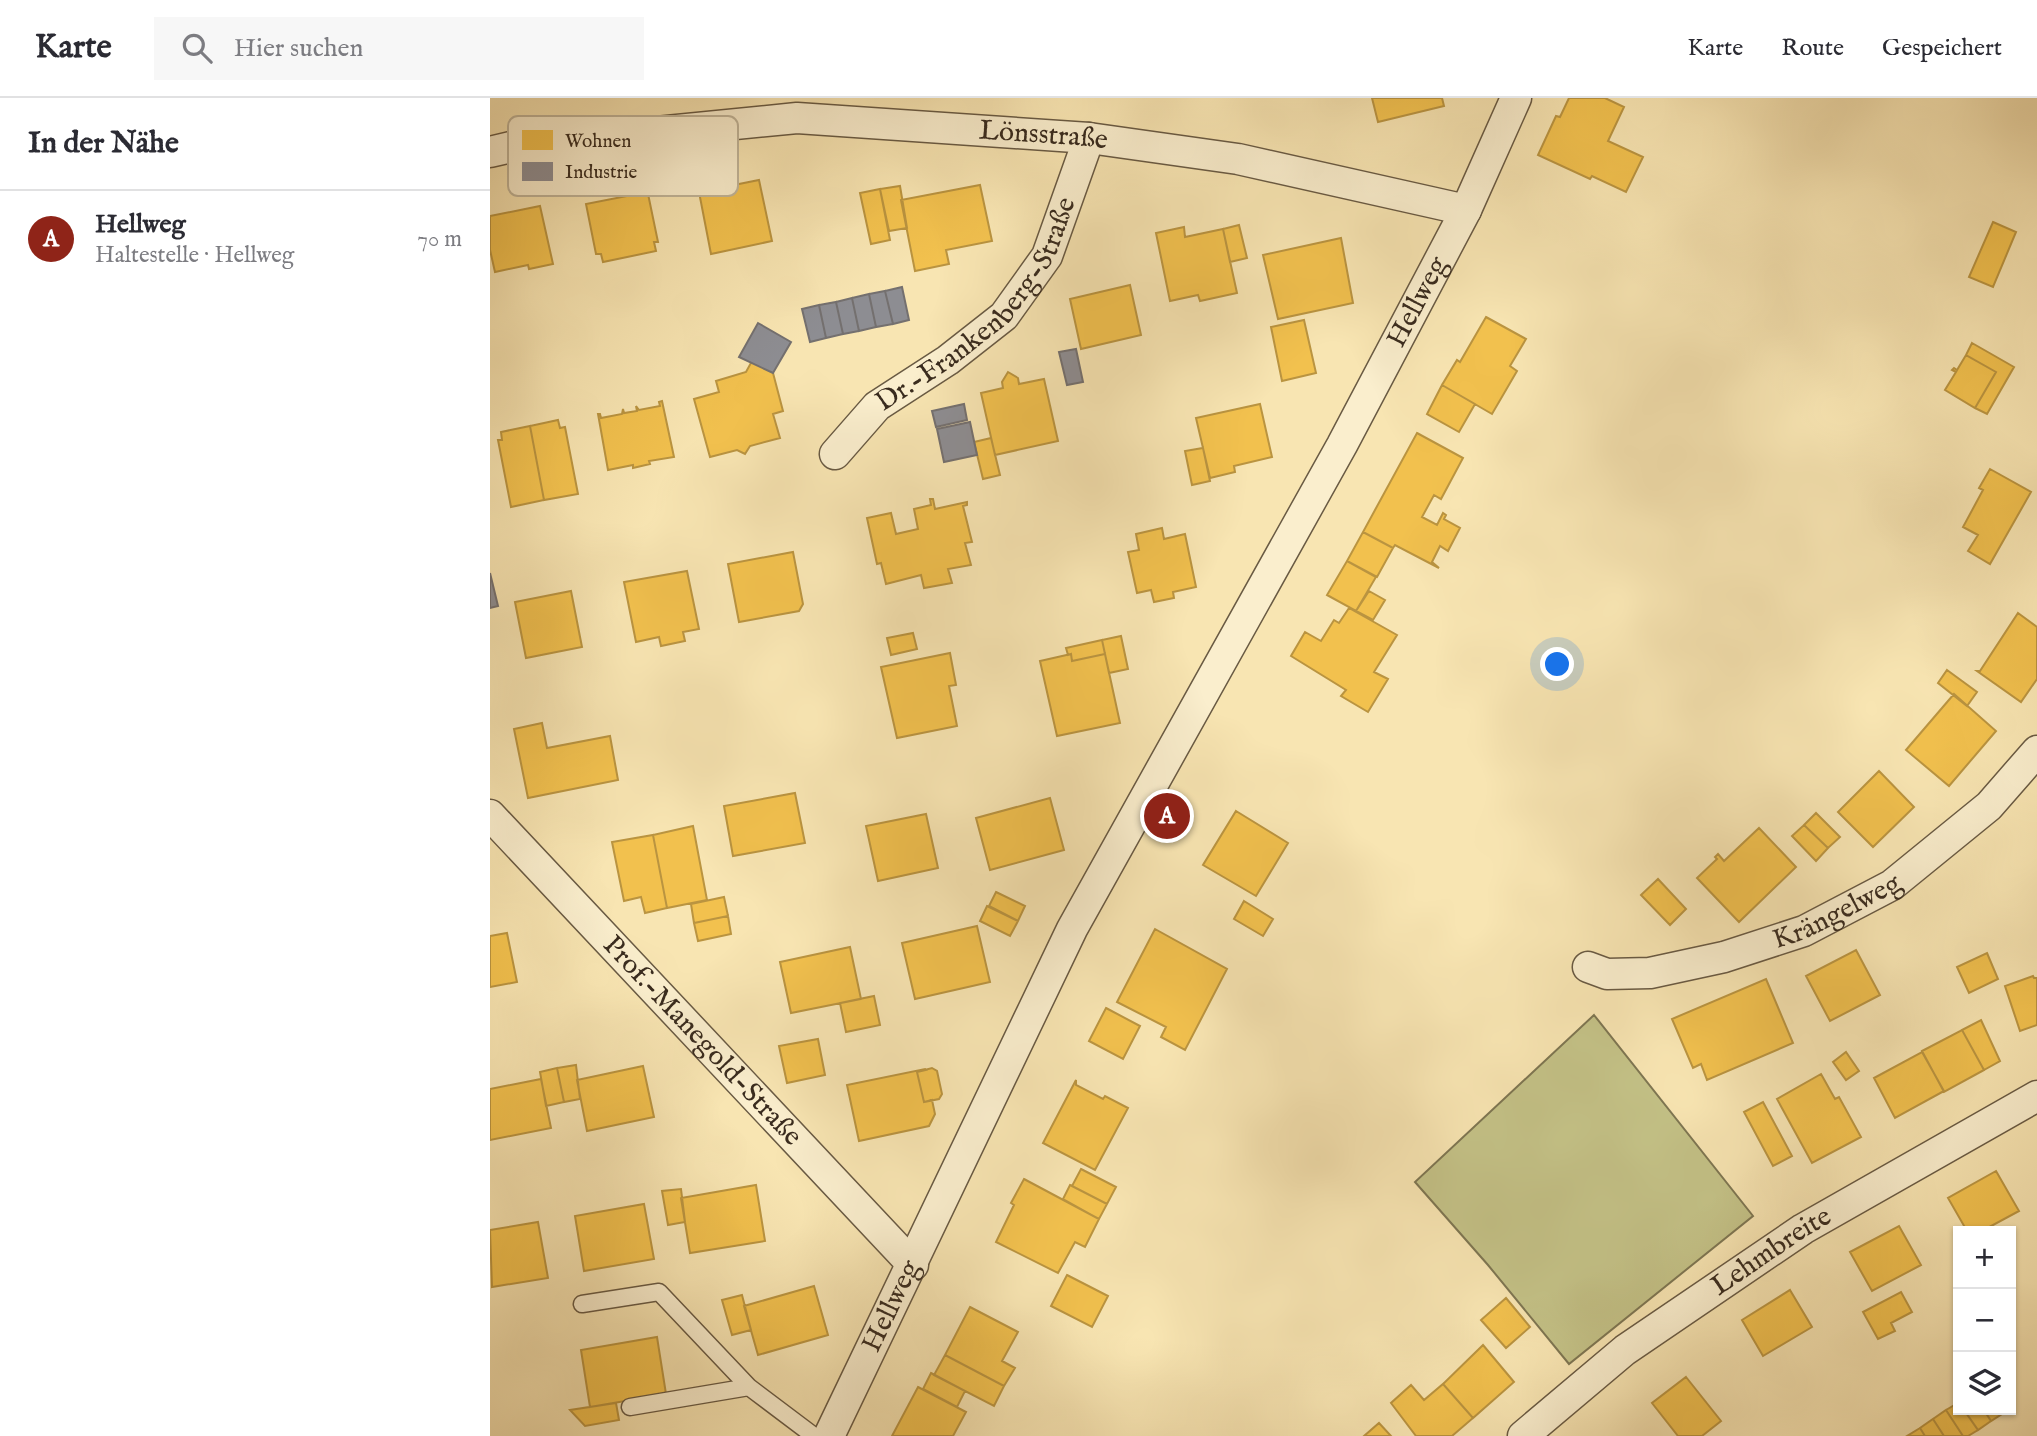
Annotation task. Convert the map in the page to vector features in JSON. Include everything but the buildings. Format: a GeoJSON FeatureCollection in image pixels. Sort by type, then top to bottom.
{"type":"FeatureCollection","features":[{"type":"Feature","properties":{"kind":"street","name":"Hellweg"},"geometry":{"type":"LineString","coordinates":[[829,1436],[1072,929],[1342,445],[1466,211],[1516,98]]}},
{"type":"Feature","properties":{"kind":"street","name":"Lönsstraße"},"geometry":{"type":"LineString","coordinates":[[738,124],[797,118],[1089,138],[1238,159],[1466,211]]}},
{"type":"Feature","properties":{"kind":"street","name":"Dr.-Frankenberg-Straße"},"geometry":{"type":"LineString","coordinates":[[835,454],[877,405],[947,360],[1004,316],[1047,256],[1089,138]]}},
{"type":"Feature","properties":{"kind":"street","name":"Lönsstraße"},"geometry":{"type":"LineString","coordinates":[[490,152],[508,148]]}},
{"type":"Feature","properties":{"kind":"street","name":"Krängelweg"},"geometry":{"type":"LineString","coordinates":[[1588,967],[1607,974],[1650,973],[1724,957],[1804,931],[1892,885],[1989,806],[2037,751]]}},
{"type":"Feature","properties":{"kind":"street","name":"Prof.-Manegold-Straße"},"geometry":{"type":"LineString","coordinates":[[490,815],[913,1265]]}},
{"type":"Feature","properties":{"kind":"street","name":"Lehmbreite"},"geometry":{"type":"LineString","coordinates":[[1523,1436],[1625,1350],[1802,1229],[2037,1096]]}},
{"type":"Feature","properties":{"kind":"lane"},"geometry":{"type":"LineString","coordinates":[[582,1304],[659,1292],[749,1387],[814,1436]]}},
{"type":"Feature","properties":{"kind":"lane"},"geometry":{"type":"LineString","coordinates":[[630,1407],[749,1387]]}},
{"type":"Feature","properties":{"kind":"shaded area"},"geometry":{"type":"Polygon","coordinates":[[[1594,1015],[1753,1216],[1569,1364],[1488,1265],[1415,1182],[1594,1015]]]}},
{"type":"Feature","properties":{"kind":"place","name":"Hellweg"},"geometry":{"type":"Point","coordinates":[1167,816]}}]}
